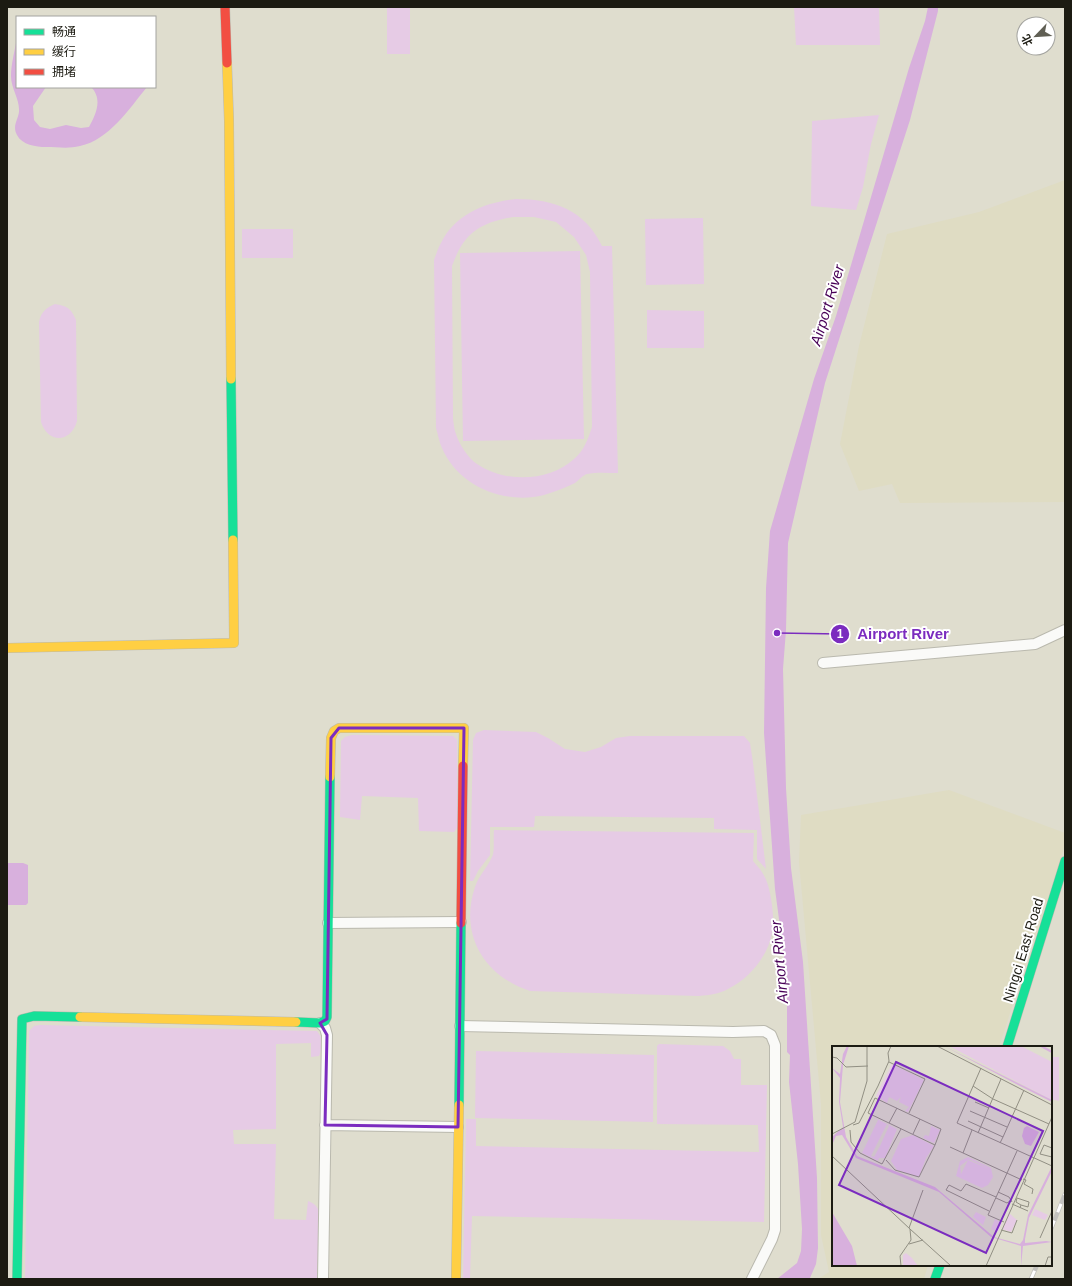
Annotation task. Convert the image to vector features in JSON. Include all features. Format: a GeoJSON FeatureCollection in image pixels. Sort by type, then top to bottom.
{"type":"FeatureCollection","features":[{"type":"Feature","properties":{"kind":"street"},"geometry":{"type":"LineString","coordinates":[[7,648],[234,643],[229,121],[226,7]]}},
{"type":"Feature","properties":{"kind":"street"},"geometry":{"type":"LineString","coordinates":[[823,663],[1035,644],[1065,630]]}},
{"type":"Feature","properties":{"kind":"street"},"geometry":{"type":"LineString","coordinates":[[18,1279],[22,1019],[34,1016],[320,1023],[325,1020],[327,1017],[331,738],[334,731],[339,728],[464,728],[456,1279]]}},
{"type":"Feature","properties":{"kind":"street","name":"Ningci East Road"},"geometry":{"type":"LineString","coordinates":[[1007,1046],[1065,861]]}},
{"type":"Feature","properties":{"kind":"street"},"geometry":{"type":"LineString","coordinates":[[328,923],[462,922]]}},
{"type":"Feature","properties":{"kind":"street"},"geometry":{"type":"LineString","coordinates":[[320,1023],[325,1028],[327,1035],[322,1279]]}},
{"type":"Feature","properties":{"kind":"street"},"geometry":{"type":"LineString","coordinates":[[460,1026],[733,1032],[764,1031],[771,1035],[775,1045],[775,1230],[752,1279]]}},
{"type":"Feature","properties":{"kind":"street"},"geometry":{"type":"LineString","coordinates":[[325,1125],[458,1127]]}},
{"type":"Feature","properties":{"kind":"street"},"geometry":{"type":"LineString","coordinates":[[935,1279],[940,1266]]}},
{"type":"Feature","properties":{"kind":"highlighted area"},"geometry":{"type":"Polygon","coordinates":[[[339,728],[464,728],[458,1127],[325,1125],[327,1035],[320,1023],[327,1019],[331,738],[339,728]]]}},
{"type":"Feature","properties":{"kind":"shaded area"},"geometry":{"type":"Polygon","coordinates":[[[387,7],[410,7],[410,54],[387,54],[387,7]]]}},
{"type":"Feature","properties":{"kind":"shaded area"},"geometry":{"type":"Polygon","coordinates":[[[794,7],[879,7],[880,45],[796,45],[794,7]]]}},
{"type":"Feature","properties":{"kind":"shaded area"},"geometry":{"type":"Polygon","coordinates":[[[928,7],[938,7],[938,11],[910,120],[825,383],[788,543],[786,630],[783,669],[786,788],[791,868],[803,962],[817,1178],[818,1248],[816,1264],[810,1278],[777,1279],[797,1263],[801,1251],[802,1229],[798,1164],[789,1082],[790,1055],[787,1052],[787,980],[775,889],[764,733],[766,588],[770,531],[814,379],[836,316],[928,7]]]}},
{"type":"Feature","properties":{"kind":"shaded area"},"geometry":{"type":"Polygon","coordinates":[[[16,42],[16,88],[45,88],[33,106],[34,120],[40,127],[50,129],[66,125],[81,128],[89,127],[97,107],[97,96],[92,88],[146,88],[118,122],[90,143],[67,148],[34,146],[22,141],[17,135],[15,129],[19,107],[11,81],[12,62],[16,42]]]}},
{"type":"Feature","properties":{"kind":"shaded area"},"geometry":{"type":"Polygon","coordinates":[[[879,115],[871,144],[863,187],[856,210],[811,206],[812,121],[879,115]]]}},
{"type":"Feature","properties":{"kind":"shaded area"},"geometry":{"type":"Polygon","coordinates":[[[1065,180],[1065,502],[900,503],[892,484],[859,491],[840,444],[859,346],[887,234],[979,212],[1065,180]]]}},
{"type":"Feature","properties":{"kind":"shaded area"},"geometry":{"type":"Polygon","coordinates":[[[516,199],[543,201],[567,209],[587,223],[602,246],[612,246],[618,473],[587,474],[582,476],[575,483],[563,488],[544,495],[529,497],[498,495],[484,490],[471,482],[459,473],[449,461],[441,446],[436,428],[434,260],[441,243],[454,224],[472,211],[494,203],[516,199]],[[513,217],[501,219],[482,226],[474,231],[462,245],[452,266],[453,419],[457,438],[467,455],[477,464],[488,470],[513,477],[540,476],[564,467],[583,449],[592,427],[590,272],[586,255],[574,237],[556,222],[534,217],[513,217]]]}},
{"type":"Feature","properties":{"kind":"shaded area"},"geometry":{"type":"Polygon","coordinates":[[[703,218],[704,284],[646,285],[645,219],[703,218]]]}},
{"type":"Feature","properties":{"kind":"shaded area"},"geometry":{"type":"Polygon","coordinates":[[[242,229],[293,229],[293,258],[242,258],[242,229]]]}},
{"type":"Feature","properties":{"kind":"shaded area"},"geometry":{"type":"Polygon","coordinates":[[[580,251],[584,439],[463,441],[460,253],[580,251]]]}},
{"type":"Feature","properties":{"kind":"shaded area"},"geometry":{"type":"Polygon","coordinates":[[[55,304],[68,308],[76,320],[77,421],[70,434],[59,438],[49,434],[44,429],[41,422],[39,322],[44,311],[55,304]]]}},
{"type":"Feature","properties":{"kind":"shaded area"},"geometry":{"type":"Polygon","coordinates":[[[647,310],[704,311],[704,348],[647,348],[647,310]]]}},
{"type":"Feature","properties":{"kind":"shaded area"},"geometry":{"type":"Polygon","coordinates":[[[484,730],[536,732],[565,749],[585,752],[601,747],[616,738],[630,736],[744,736],[750,743],[766,869],[757,859],[757,830],[714,829],[714,818],[535,816],[534,827],[490,827],[490,855],[478,871],[473,881],[470,881],[473,740],[476,733],[484,730]]]}},
{"type":"Feature","properties":{"kind":"shaded area"},"geometry":{"type":"Polygon","coordinates":[[[352,735],[453,736],[457,740],[458,827],[454,832],[419,831],[418,798],[362,796],[360,820],[340,817],[341,741],[345,737],[352,735]]]}},
{"type":"Feature","properties":{"kind":"shaded area"},"geometry":{"type":"Polygon","coordinates":[[[949,790],[1065,833],[1065,845],[999,1046],[832,1046],[832,1266],[928,1266],[924,1279],[818,1279],[829,1272],[821,1235],[821,1104],[799,862],[801,815],[949,790]]]}},
{"type":"Feature","properties":{"kind":"shaded area"},"geometry":{"type":"Polygon","coordinates":[[[494,830],[754,833],[753,861],[767,881],[770,892],[773,930],[770,942],[762,958],[750,973],[736,985],[718,993],[699,996],[530,991],[514,984],[500,975],[488,964],[479,951],[473,937],[470,921],[471,904],[475,887],[493,855],[494,830]]]}},
{"type":"Feature","properties":{"kind":"shaded area"},"geometry":{"type":"Polygon","coordinates":[[[7,863],[23,863],[28,865],[28,903],[26,905],[7,905],[7,863]]]}},
{"type":"Feature","properties":{"kind":"shaded area"},"geometry":{"type":"Polygon","coordinates":[[[34,1026],[317,1031],[321,1037],[322,1043],[319,1056],[311,1057],[311,1043],[276,1044],[276,1129],[233,1130],[234,1144],[276,1144],[274,1219],[306,1220],[308,1201],[315,1205],[318,1209],[320,1217],[317,1279],[25,1279],[29,1031],[34,1026]]]}},
{"type":"Feature","properties":{"kind":"shaded area"},"geometry":{"type":"Polygon","coordinates":[[[659,1044],[723,1046],[730,1051],[734,1059],[741,1059],[741,1085],[767,1085],[764,1222],[472,1216],[470,1279],[463,1279],[466,1119],[476,1119],[476,1146],[759,1152],[758,1125],[657,1124],[657,1046],[659,1044]]]}},
{"type":"Feature","properties":{"kind":"shaded area"},"geometry":{"type":"Polygon","coordinates":[[[476,1051],[654,1055],[653,1122],[475,1118],[476,1051]]]}},
{"type":"Feature","properties":{"kind":"shaded area"},"geometry":{"type":"Polygon","coordinates":[[[1052,1057],[1059,1057],[1059,1101],[1052,1099],[1052,1057]]]}},
{"type":"Feature","properties":{"kind":"railway"},"geometry":{"type":"LineString","coordinates":[[1052,1226],[1065,1194]]}},
{"type":"Feature","properties":{"kind":"railway"},"geometry":{"type":"LineString","coordinates":[[1031,1279],[1037,1266]]}},
{"type":"Feature","properties":{"kind":"traffic: fast"},"geometry":{"type":"LineString","coordinates":[[231,379],[233,540]]}},
{"type":"Feature","properties":{"kind":"traffic: fast"},"geometry":{"type":"LineString","coordinates":[[296,1022],[320,1023],[325,1021],[327,1017],[330,777]]}},
{"type":"Feature","properties":{"kind":"traffic: fast"},"geometry":{"type":"LineString","coordinates":[[1007,1046],[1065,861]]}},
{"type":"Feature","properties":{"kind":"traffic: fast"},"geometry":{"type":"LineString","coordinates":[[459,1105],[461,923]]}},
{"type":"Feature","properties":{"kind":"traffic: fast"},"geometry":{"type":"LineString","coordinates":[[17,1279],[22,1019],[34,1016],[80,1017]]}},
{"type":"Feature","properties":{"kind":"traffic: fast"},"geometry":{"type":"LineString","coordinates":[[935,1279],[940,1266]]}},
{"type":"Feature","properties":{"kind":"traffic: slow"},"geometry":{"type":"LineString","coordinates":[[227,63],[229,121],[231,379]]}},
{"type":"Feature","properties":{"kind":"traffic: slow"},"geometry":{"type":"LineString","coordinates":[[7,648],[234,643],[233,540]]}},
{"type":"Feature","properties":{"kind":"traffic: slow"},"geometry":{"type":"LineString","coordinates":[[330,777],[331,738],[334,731],[339,728],[464,728],[463,766]]}},
{"type":"Feature","properties":{"kind":"traffic: slow"},"geometry":{"type":"LineString","coordinates":[[80,1017],[296,1022]]}},
{"type":"Feature","properties":{"kind":"traffic: slow"},"geometry":{"type":"LineString","coordinates":[[456,1279],[459,1105]]}},
{"type":"Feature","properties":{"kind":"traffic: jam"},"geometry":{"type":"LineString","coordinates":[[225,7],[227,63]]}},
{"type":"Feature","properties":{"kind":"traffic: jam"},"geometry":{"type":"LineString","coordinates":[[461,923],[463,766]]}},
{"type":"Feature","properties":{"kind":"place","name":"Airport River"},"geometry":{"type":"Point","coordinates":[777,633]}}]}
